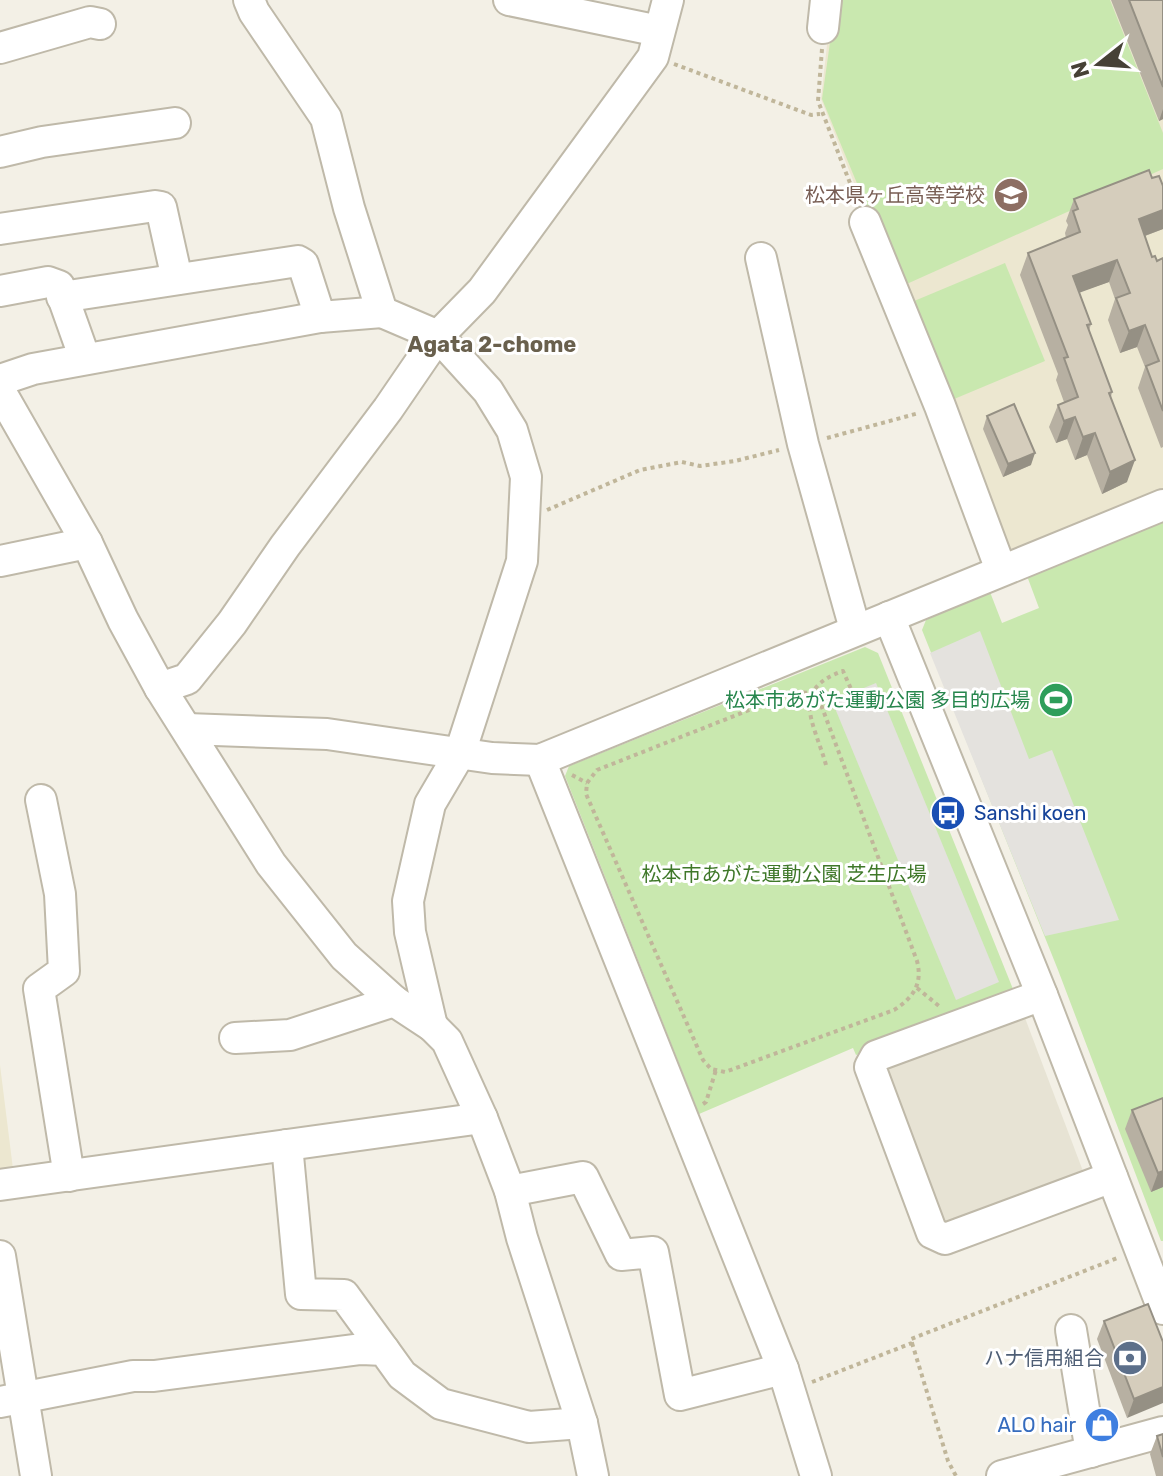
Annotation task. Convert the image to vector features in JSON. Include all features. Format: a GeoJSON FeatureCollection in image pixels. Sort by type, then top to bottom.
{"type":"FeatureCollection","features":[{"type":"Feature","properties":{"kind":"street"},"geometry":{"type":"LineString","coordinates":[[249,0],[326,118],[349,208],[382,312]]}},
{"type":"Feature","properties":{"kind":"street"},"geometry":{"type":"LineString","coordinates":[[509,0],[656,44]]}},
{"type":"Feature","properties":{"kind":"street"},"geometry":{"type":"LineString","coordinates":[[160,688],[187,679],[232,623],[438,336],[482,291],[656,44],[668,0]]}},
{"type":"Feature","properties":{"kind":"street"},"geometry":{"type":"LineString","coordinates":[[0,48],[90,22],[100,24]]}},
{"type":"Feature","properties":{"kind":"street"},"geometry":{"type":"LineString","coordinates":[[0,152],[42,142],[175,123]]}},
{"type":"Feature","properties":{"kind":"street"},"geometry":{"type":"LineString","coordinates":[[0,229],[161,207],[177,279]]}},
{"type":"Feature","properties":{"kind":"street"},"geometry":{"type":"LineString","coordinates":[[865,222],[940,406],[1001,570]]}},
{"type":"Feature","properties":{"kind":"street"},"geometry":{"type":"LineString","coordinates":[[761,258],[803,444],[855,629]]}},
{"type":"Feature","properties":{"kind":"street"},"geometry":{"type":"LineString","coordinates":[[62,297],[298,261],[303,264],[320,317]]}},
{"type":"Feature","properties":{"kind":"street"},"geometry":{"type":"LineString","coordinates":[[0,291],[48,282],[59,286],[85,359]]}},
{"type":"Feature","properties":{"kind":"street"},"geometry":{"type":"LineString","coordinates":[[0,380],[33,369],[320,317],[382,312],[438,336],[488,391],[512,430],[526,477],[526,521],[522,561],[460,753],[430,804],[408,901],[410,932],[432,1026]]}},
{"type":"Feature","properties":{"kind":"street"},"geometry":{"type":"LineString","coordinates":[[0,391],[87,543],[123,620],[160,688],[271,864],[344,956],[394,1001],[432,1026],[447,1041],[482,1118],[510,1191],[522,1238],[582,1423],[593,1476]]}},
{"type":"Feature","properties":{"kind":"street"},"geometry":{"type":"LineString","coordinates":[[187,729],[327,734],[519,761],[540,760],[1163,505]]}},
{"type":"Feature","properties":{"kind":"street"},"geometry":{"type":"LineString","coordinates":[[0,561],[87,543]]}},
{"type":"Feature","properties":{"kind":"street"},"geometry":{"type":"LineString","coordinates":[[889,617],[1042,995],[1163,1309]]}},
{"type":"Feature","properties":{"kind":"street"},"geometry":{"type":"LineString","coordinates":[[540,760],[795,1376],[816,1476]]}},
{"type":"Feature","properties":{"kind":"street"},"geometry":{"type":"LineString","coordinates":[[41,800],[60,894],[64,971],[39,989],[69,1176]]}},
{"type":"Feature","properties":{"kind":"street"},"geometry":{"type":"LineString","coordinates":[[1042,995],[876,1056],[870,1067],[932,1233],[945,1239],[1112,1177]]}},
{"type":"Feature","properties":{"kind":"street"},"geometry":{"type":"LineString","coordinates":[[235,1038],[290,1035],[394,1001]]}},
{"type":"Feature","properties":{"kind":"street"},"geometry":{"type":"LineString","coordinates":[[0,1185],[482,1118]]}},
{"type":"Feature","properties":{"kind":"street"},"geometry":{"type":"LineString","coordinates":[[287,1145],[301,1294],[344,1295],[402,1375],[441,1404],[529,1427],[582,1423]]}},
{"type":"Feature","properties":{"kind":"street"},"geometry":{"type":"LineString","coordinates":[[510,1191],[583,1177],[621,1255],[653,1252],[680,1395],[795,1376]]}},
{"type":"Feature","properties":{"kind":"street"},"geometry":{"type":"LineString","coordinates":[[0,1256],[11,1399],[36,1476]]}},
{"type":"Feature","properties":{"kind":"street"},"geometry":{"type":"LineString","coordinates":[[1071,1330],[1091,1452]]}},
{"type":"Feature","properties":{"kind":"street"},"geometry":{"type":"LineString","coordinates":[[11,1399],[133,1376],[361,1349],[384,1350]]}},
{"type":"Feature","properties":{"kind":"street"},"geometry":{"type":"LineString","coordinates":[[1002,1476],[1163,1432]]}},
{"type":"Feature","properties":{"kind":"path"},"geometry":{"type":"LineString","coordinates":[[824,14],[818,101],[865,222]]}},
{"type":"Feature","properties":{"kind":"path"},"geometry":{"type":"LineString","coordinates":[[656,44],[811,115],[821,114]]}},
{"type":"Feature","properties":{"kind":"path"},"geometry":{"type":"LineString","coordinates":[[526,521],[575,496],[640,470],[682,462],[700,466],[735,461],[940,406]]}},
{"type":"Feature","properties":{"kind":"path"},"geometry":{"type":"LineString","coordinates":[[826,765],[809,705],[810,693],[817,684],[843,671],[856,700]]}},
{"type":"Feature","properties":{"kind":"path"},"geometry":{"type":"LineString","coordinates":[[795,692],[810,693],[820,702],[917,961],[920,981],[906,1002],[894,1010],[725,1072],[711,1069],[703,1060],[586,794],[587,783],[597,770],[795,692]]}},
{"type":"Feature","properties":{"kind":"path"},"geometry":{"type":"LineString","coordinates":[[706,1102],[716,1070]]}},
{"type":"Feature","properties":{"kind":"path"},"geometry":{"type":"LineString","coordinates":[[956,1476],[933,1417],[911,1339],[1122,1256]]}},
{"type":"Feature","properties":{"kind":"path"},"geometry":{"type":"LineString","coordinates":[[795,1376],[912,1343]]}},
{"type":"Feature","properties":{"kind":"shaded area","name":"松本県ヶ丘高等学校"},"geometry":{"type":"Polygon","coordinates":[[[832,0],[1163,0],[1163,490],[1000,554],[821,99],[832,0]]]}},
{"type":"Feature","properties":{"kind":"shaded area"},"geometry":{"type":"Polygon","coordinates":[[[980,631],[1029,759],[1052,750],[1119,920],[1045,936],[930,653],[980,631]]]}},
{"type":"Feature","properties":{"kind":"shaded area"},"geometry":{"type":"Polygon","coordinates":[[[876,683],[999,982],[956,1000],[832,701],[876,683]]]}},
{"type":"Feature","properties":{"kind":"shaded area"},"geometry":{"type":"Polygon","coordinates":[[[1022,1010],[1086,1179],[939,1227],[883,1060],[1022,1010]]]}},
{"type":"Feature","properties":{"kind":"shaded area"},"geometry":{"type":"Polygon","coordinates":[[[0,1065],[13,1169],[0,1170],[0,1065]]]}},
{"type":"Feature","properties":{"kind":"green space"},"geometry":{"type":"Polygon","coordinates":[[[836,0],[1110,0],[1163,133],[1163,169],[900,287],[822,99],[836,0]]]}},
{"type":"Feature","properties":{"kind":"green space"},"geometry":{"type":"Polygon","coordinates":[[[1005,263],[1045,361],[947,402],[907,304],[1005,263]]]}},
{"type":"Feature","properties":{"kind":"green space","name":"松本市あがた運動公園 多目的広場"},"geometry":{"type":"Polygon","coordinates":[[[1163,518],[1161,1241],[1058,970],[922,630],[926,620],[990,592],[1002,623],[1039,608],[1027,576],[1163,518]]]}},
{"type":"Feature","properties":{"kind":"green space","name":"松本市あがた運動公園 芝生広場"},"geometry":{"type":"Polygon","coordinates":[[[865,647],[878,653],[1017,999],[856,1055],[853,1048],[699,1114],[565,776],[569,766],[865,647]]]}},
{"type":"Feature","properties":{"kind":"building"},"geometry":{"type":"Polygon","coordinates":[[[1129,0],[1163,0],[1163,87],[1129,0]]]}},
{"type":"Feature","properties":{"kind":"building"},"geometry":{"type":"Polygon","coordinates":[[[1149,170],[1152,178],[1159,176],[1163,186],[1163,210],[1139,219],[1152,257],[1155,256],[1157,261],[1163,258],[1163,411],[1146,366],[1159,361],[1145,325],[1129,331],[1116,298],[1130,293],[1117,260],[1073,276],[1112,392],[1109,393],[1135,460],[1110,472],[1095,433],[1083,437],[1075,417],[1064,421],[1058,405],[1078,397],[1064,358],[1068,357],[1028,253],[1080,232],[1073,211],[1078,209],[1074,199],[1149,170]]]}},
{"type":"Feature","properties":{"kind":"building"},"geometry":{"type":"Polygon","coordinates":[[[1014,404],[1035,453],[1008,464],[987,416],[1014,404]]]}},
{"type":"Feature","properties":{"kind":"building"},"geometry":{"type":"Polygon","coordinates":[[[1163,1098],[1163,1171],[1158,1173],[1132,1110],[1163,1098]]]}},
{"type":"Feature","properties":{"kind":"building","name":"ハナ信用組合"},"geometry":{"type":"Polygon","coordinates":[[[1148,1304],[1163,1342],[1163,1387],[1134,1399],[1104,1321],[1148,1304]]]}},
{"type":"Feature","properties":{"kind":"building"},"geometry":{"type":"Polygon","coordinates":[[[1163,1434],[1163,1457],[1157,1436],[1163,1434]]]}},
{"type":"Feature","properties":{"kind":"place","name":"松本県ヶ丘高等学校"},"geometry":{"type":"Point","coordinates":[1011,195]}},
{"type":"Feature","properties":{"kind":"place","name":"松本市あがた運動公園 多目的広場"},"geometry":{"type":"Point","coordinates":[1056,700]}},
{"type":"Feature","properties":{"kind":"place","name":"Sanshi koen"},"geometry":{"type":"Point","coordinates":[948,813]}},
{"type":"Feature","properties":{"kind":"place","name":"ハナ信用組合"},"geometry":{"type":"Point","coordinates":[1130,1358]}},
{"type":"Feature","properties":{"kind":"place","name":"ALO hair"},"geometry":{"type":"Point","coordinates":[1102,1425]}},
{"type":"Feature","properties":{"kind":"district","name":"Agata 2-chome"},"geometry":{"type":"Point","coordinates":[492,344]}}]}
